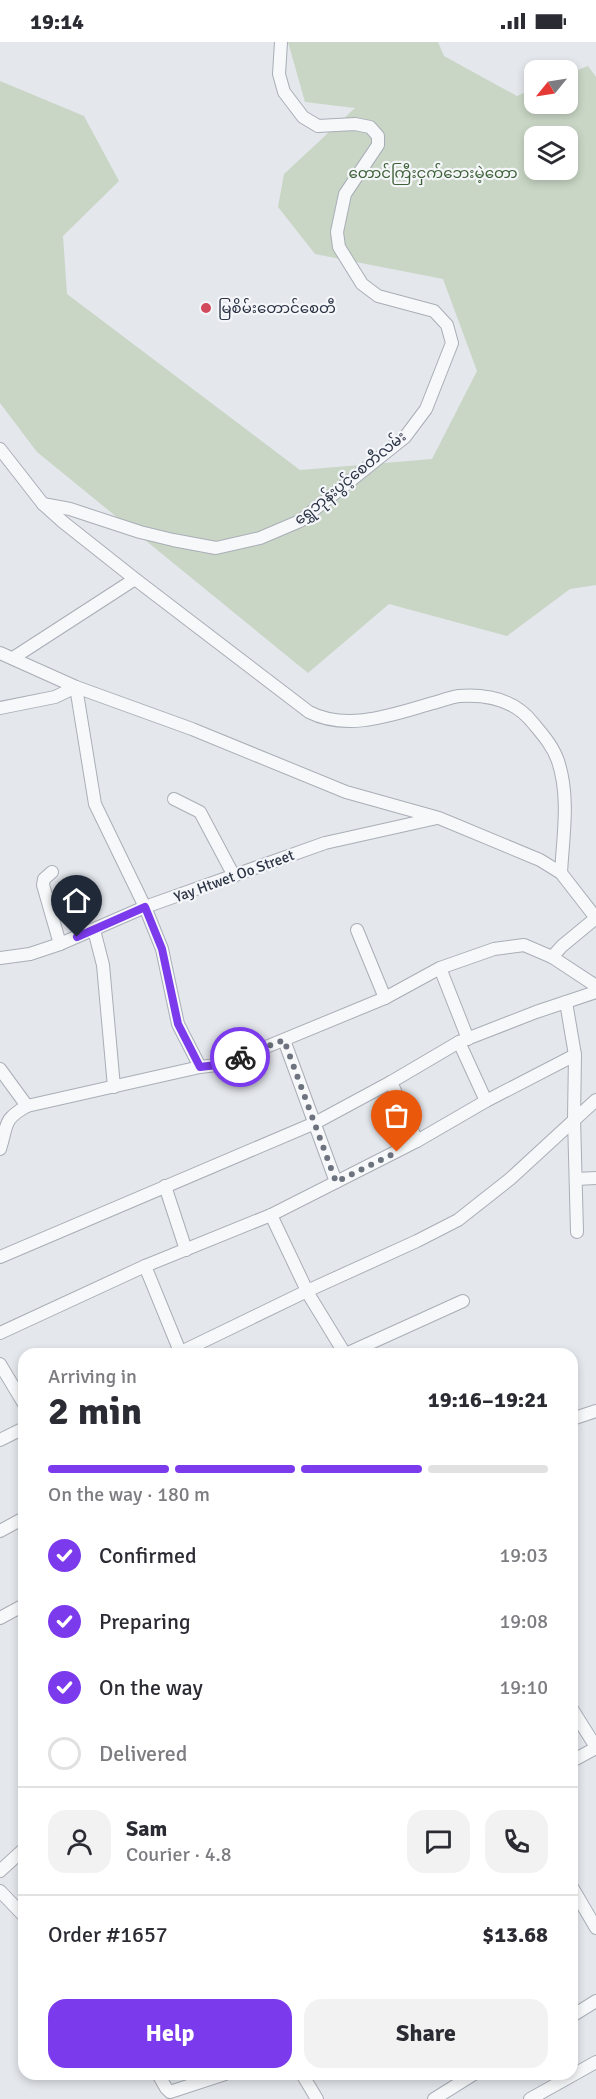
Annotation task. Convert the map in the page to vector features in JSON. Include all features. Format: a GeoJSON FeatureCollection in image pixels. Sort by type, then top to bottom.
{"type":"FeatureCollection","features":[{"type":"Feature","properties":{"kind":"street","name":"ရွှေဘုန်းပွင့်စေတီလမ်း"},"geometry":{"type":"LineString","coordinates":[[43,504],[70,509],[140,532],[216,548],[260,538],[300,522],[405,437],[426,409],[452,343],[447,325],[434,311],[378,296],[362,284],[339,247],[337,232],[345,194],[378,145],[378,136],[370,127],[355,124],[318,126],[303,117],[284,92],[279,74],[281,42]]}},
{"type":"Feature","properties":{"kind":"street"},"geometry":{"type":"LineString","coordinates":[[0,449],[43,504],[135,579],[309,712],[323,719],[375,719],[459,696],[492,698],[512,703],[530,718],[548,742],[557,759],[564,784],[566,804],[561,873]]}},
{"type":"Feature","properties":{"kind":"street"},"geometry":{"type":"LineString","coordinates":[[14,658],[135,579]]}},
{"type":"Feature","properties":{"kind":"street"},"geometry":{"type":"LineString","coordinates":[[0,653],[76,687],[192,729],[346,792],[439,818],[540,860],[561,873],[596,918],[552,957]]}},
{"type":"Feature","properties":{"kind":"street"},"geometry":{"type":"LineString","coordinates":[[0,708],[55,697],[76,687]]}},
{"type":"Feature","properties":{"kind":"street"},"geometry":{"type":"LineString","coordinates":[[76,687],[95,804],[145,907],[162,949],[178,1024],[200,1067]]}},
{"type":"Feature","properties":{"kind":"street"},"geometry":{"type":"LineString","coordinates":[[174,799],[200,812],[234,876]]}},
{"type":"Feature","properties":{"kind":"street","name":"Yay Htwet Oo Street"},"geometry":{"type":"LineString","coordinates":[[0,958],[30,954],[60,944],[145,907],[325,843],[439,818]]}},
{"type":"Feature","properties":{"kind":"street"},"geometry":{"type":"LineString","coordinates":[[52,872],[44,879],[43,885],[60,944]]}},
{"type":"Feature","properties":{"kind":"street"},"geometry":{"type":"LineString","coordinates":[[94,930],[104,965],[114,1088]]}},
{"type":"Feature","properties":{"kind":"street"},"geometry":{"type":"LineString","coordinates":[[357,930],[385,998]]}},
{"type":"Feature","properties":{"kind":"street"},"geometry":{"type":"LineString","coordinates":[[0,1149],[3,1124],[27,1106],[200,1067],[225,1064],[385,998],[440,969],[494,949],[524,945],[552,957],[596,987]]}},
{"type":"Feature","properties":{"kind":"street"},"geometry":{"type":"LineString","coordinates":[[440,969],[486,1101]]}},
{"type":"Feature","properties":{"kind":"street"},"geometry":{"type":"LineString","coordinates":[[0,1257],[315,1123],[463,1040],[596,992]]}},
{"type":"Feature","properties":{"kind":"street"},"geometry":{"type":"LineString","coordinates":[[566,1002],[575,1056],[577,1232]]}},
{"type":"Feature","properties":{"kind":"street"},"geometry":{"type":"LineString","coordinates":[[284,1040],[336,1182]]}},
{"type":"Feature","properties":{"kind":"street"},"geometry":{"type":"LineString","coordinates":[[0,1333],[145,1266],[271,1215],[417,1141],[486,1101],[575,1056]]}},
{"type":"Feature","properties":{"kind":"street"},"geometry":{"type":"LineString","coordinates":[[0,1069],[27,1106]]}},
{"type":"Feature","properties":{"kind":"street"},"geometry":{"type":"LineString","coordinates":[[391,1082],[417,1141]]}},
{"type":"Feature","properties":{"kind":"street"},"geometry":{"type":"LineString","coordinates":[[192,1348],[458,1220],[510,1179],[574,1118],[596,1101]]}},
{"type":"Feature","properties":{"kind":"street"},"geometry":{"type":"LineString","coordinates":[[576,1179],[596,1178]]}},
{"type":"Feature","properties":{"kind":"street"},"geometry":{"type":"LineString","coordinates":[[165,1186],[186,1250]]}},
{"type":"Feature","properties":{"kind":"street"},"geometry":{"type":"LineString","coordinates":[[271,1215],[308,1291],[341,1348]]}},
{"type":"Feature","properties":{"kind":"street"},"geometry":{"type":"LineString","coordinates":[[145,1266],[178,1348]]}},
{"type":"Feature","properties":{"kind":"street"},"geometry":{"type":"LineString","coordinates":[[358,1348],[463,1301]]}},
{"type":"Feature","properties":{"kind":"street"},"geometry":{"type":"LineString","coordinates":[[0,1364],[18,1394]]}},
{"type":"Feature","properties":{"kind":"street"},"geometry":{"type":"LineString","coordinates":[[578,1417],[596,1411]]}},
{"type":"Feature","properties":{"kind":"street"},"geometry":{"type":"LineString","coordinates":[[0,1440],[18,1431]]}},
{"type":"Feature","properties":{"kind":"street"},"geometry":{"type":"LineString","coordinates":[[0,1531],[18,1521]]}},
{"type":"Feature","properties":{"kind":"street"},"geometry":{"type":"LineString","coordinates":[[0,1618],[18,1608]]}},
{"type":"Feature","properties":{"kind":"street"},"geometry":{"type":"LineString","coordinates":[[578,1719],[596,1748],[578,1758]]}},
{"type":"Feature","properties":{"kind":"street"},"geometry":{"type":"LineString","coordinates":[[0,1871],[18,1854]]}},
{"type":"Feature","properties":{"kind":"street"},"geometry":{"type":"LineString","coordinates":[[0,1891],[18,1910]]}},
{"type":"Feature","properties":{"kind":"street"},"geometry":{"type":"LineString","coordinates":[[578,1907],[596,1928]]}},
{"type":"Feature","properties":{"kind":"street"},"geometry":{"type":"LineString","coordinates":[[578,2012],[596,2001]]}},
{"type":"Feature","properties":{"kind":"street"},"geometry":{"type":"LineString","coordinates":[[578,2072],[596,2062]]}},
{"type":"Feature","properties":{"kind":"street"},"geometry":{"type":"LineString","coordinates":[[161,2080],[170,2092],[207,2080]]}},
{"type":"Feature","properties":{"kind":"street"},"geometry":{"type":"LineString","coordinates":[[306,2080],[317,2099]]}},
{"type":"Feature","properties":{"kind":"street"},"geometry":{"type":"LineString","coordinates":[[434,2099],[464,2080]]}},
{"type":"Feature","properties":{"kind":"street"},"geometry":{"type":"LineString","coordinates":[[530,2099],[564,2080]]}},
{"type":"Feature","properties":{"kind":"green space","name":"တောင်ကြီးငှက်ဘေးမဲ့တော"},"geometry":{"type":"Polygon","coordinates":[[[288,42],[438,42],[444,56],[517,96],[524,93],[524,114],[578,114],[578,70],[588,66],[596,77],[596,585],[570,589],[507,636],[389,604],[308,673],[37,452],[0,403],[0,81],[84,116],[119,181],[63,236],[67,294],[300,470],[432,459],[477,371],[443,279],[315,254],[278,207],[284,174],[355,108],[305,102],[288,42]]]}},
{"type":"Feature","properties":{"kind":"way so far"},"geometry":{"type":"LineString","coordinates":[[240,1057],[284,1040],[336,1182],[397,1152]]}},
{"type":"Feature","properties":{"kind":"place","name":"မြစိမ်းတောင်စေတီ"},"geometry":{"type":"Point","coordinates":[206,308]}},
{"type":"Feature","properties":{"kind":"route"},"geometry":{"type":"LineString","coordinates":[[77,937],[145,907],[162,949],[178,1024],[200,1067],[225,1064],[240,1057]]}}]}
